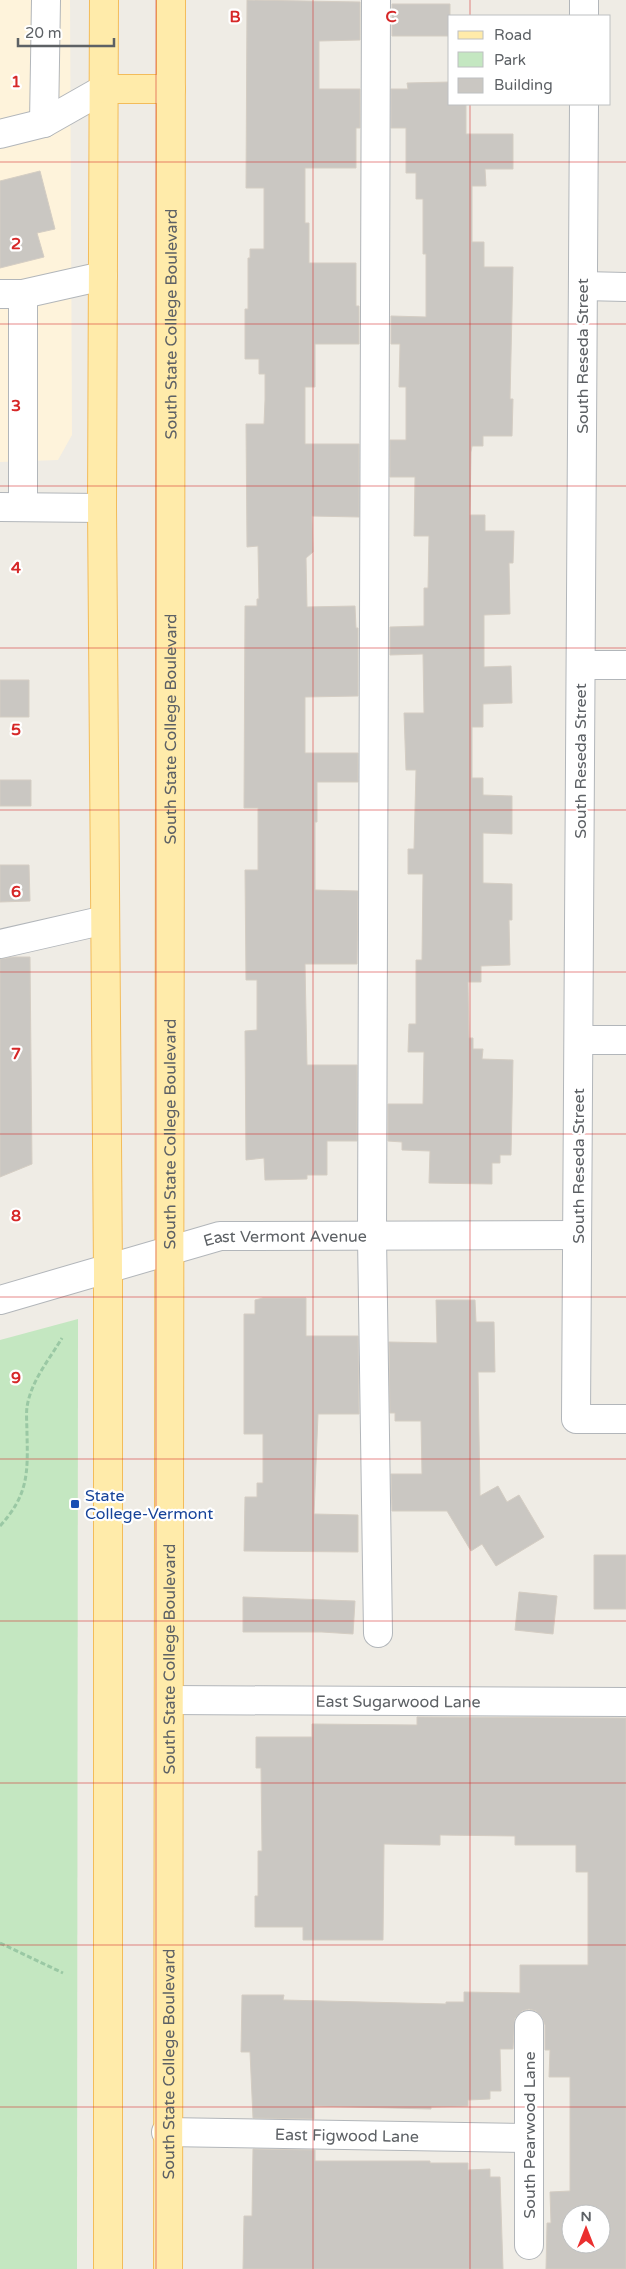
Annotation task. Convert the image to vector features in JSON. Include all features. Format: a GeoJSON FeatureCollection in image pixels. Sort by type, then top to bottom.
{"type":"FeatureCollection","features":[{"type":"Feature","properties":{"kind":"main road"},"geometry":{"type":"LineString","coordinates":[[104,0],[102,508],[108,1270],[108,2269]]}},
{"type":"Feature","properties":{"kind":"main road","name":"South State College Boulevard"},"geometry":{"type":"LineString","coordinates":[[168,2269],[166,2132],[169,1700],[168,1251],[172,0]]}},
{"type":"Feature","properties":{"kind":"main road"},"geometry":{"type":"LineString","coordinates":[[104,89],[171,89]]}},
{"type":"Feature","properties":{"kind":"street"},"geometry":{"type":"LineString","coordinates":[[44,123],[46,0]]}},
{"type":"Feature","properties":{"kind":"street"},"geometry":{"type":"LineString","coordinates":[[376,0],[372,1237],[378,1633]]}},
{"type":"Feature","properties":{"kind":"street"},"geometry":{"type":"LineString","coordinates":[[584,0],[584,15]]}},
{"type":"Feature","properties":{"kind":"street"},"geometry":{"type":"LineString","coordinates":[[0,134],[44,123],[104,89]]}},
{"type":"Feature","properties":{"kind":"street","name":"South Reseda Street"},"geometry":{"type":"LineString","coordinates":[[584,105],[576,1419],[626,1419]]}},
{"type":"Feature","properties":{"kind":"street"},"geometry":{"type":"LineString","coordinates":[[102,508],[12,507],[12,294],[103,276]]}},
{"type":"Feature","properties":{"kind":"street"},"geometry":{"type":"LineString","coordinates":[[583,286],[626,287]]}},
{"type":"Feature","properties":{"kind":"street"},"geometry":{"type":"LineString","coordinates":[[581,665],[626,665]]}},
{"type":"Feature","properties":{"kind":"street"},"geometry":{"type":"LineString","coordinates":[[0,944],[105,920]]}},
{"type":"Feature","properties":{"kind":"street"},"geometry":{"type":"LineString","coordinates":[[579,1040],[626,1040]]}},
{"type":"Feature","properties":{"kind":"street","name":"East Vermont Avenue"},"geometry":{"type":"LineString","coordinates":[[0,1300],[220,1236],[577,1235]]}},
{"type":"Feature","properties":{"kind":"street","name":"East Sugarwood Lane"},"geometry":{"type":"LineString","coordinates":[[169,1700],[626,1702]]}},
{"type":"Feature","properties":{"kind":"street","name":"South Pearwood Lane"},"geometry":{"type":"LineString","coordinates":[[529,2025],[529,2245]]}},
{"type":"Feature","properties":{"kind":"street","name":"East Figwood Lane"},"geometry":{"type":"LineString","coordinates":[[166,2132],[529,2138]]}},
{"type":"Feature","properties":{"kind":"path"},"geometry":{"type":"LineString","coordinates":[[0,1526],[14,1511],[23,1492],[27,1474],[27,1408],[32,1388],[62,1338]]}},
{"type":"Feature","properties":{"kind":"path"},"geometry":{"type":"LineString","coordinates":[[0,1942],[63,1973]]}},
{"type":"Feature","properties":{"kind":"shaded area"},"geometry":{"type":"Polygon","coordinates":[[[0,0],[70,0],[72,435],[58,460],[0,462],[0,0]]]}},
{"type":"Feature","properties":{"kind":"green space"},"geometry":{"type":"Polygon","coordinates":[[[78,1319],[77,2269],[0,2269],[0,1340],[78,1319]]]}},
{"type":"Feature","properties":{"kind":"building"},"geometry":{"type":"Polygon","coordinates":[[[247,0],[360,2],[360,40],[319,41],[319,89],[360,89],[360,128],[356,128],[356,168],[305,168],[305,223],[309,223],[309,263],[356,263],[356,306],[359,306],[359,344],[315,344],[315,387],[305,387],[305,444],[359,444],[359,517],[312,516],[313,552],[306,558],[307,607],[355,606],[356,628],[358,628],[358,696],[305,697],[305,753],[358,753],[358,782],[317,782],[317,822],[315,822],[315,890],[358,891],[357,964],[305,964],[307,1065],[357,1065],[357,1141],[327,1141],[327,1175],[307,1175],[307,1179],[265,1180],[264,1158],[246,1160],[245,1031],[257,1030],[257,980],[246,980],[245,870],[258,870],[258,808],[244,808],[245,606],[257,606],[257,599],[259,599],[258,546],[247,547],[246,424],[264,424],[265,400],[265,374],[259,374],[259,359],[245,359],[245,309],[248,309],[248,258],[250,258],[250,249],[264,249],[264,188],[246,188],[247,0]]]}},
{"type":"Feature","properties":{"kind":"building"},"geometry":{"type":"Polygon","coordinates":[[[392,4],[450,4],[448,36],[392,36],[392,4]]]}},
{"type":"Feature","properties":{"kind":"building"},"geometry":{"type":"Polygon","coordinates":[[[448,82],[448,105],[466,105],[466,134],[513,134],[513,169],[485,169],[486,186],[472,186],[472,242],[484,242],[484,267],[513,267],[510,399],[513,399],[512,436],[483,436],[483,446],[472,446],[471,452],[470,515],[485,515],[485,531],[514,531],[513,563],[509,563],[510,614],[484,615],[484,667],[511,666],[512,703],[483,704],[483,727],[472,727],[472,778],[483,778],[483,795],[512,796],[512,834],[483,833],[483,883],[512,884],[512,920],[509,920],[510,965],[481,966],[481,982],[468,982],[469,1038],[473,1038],[473,1049],[483,1049],[482,1059],[513,1060],[511,1155],[500,1155],[500,1163],[492,1163],[492,1184],[429,1183],[430,1151],[402,1150],[402,1142],[388,1141],[388,1104],[423,1104],[424,1052],[408,1052],[409,1024],[416,1024],[416,960],[422,960],[423,874],[408,874],[408,849],[414,849],[416,770],[406,770],[404,713],[424,713],[423,654],[390,655],[390,627],[424,626],[424,588],[428,588],[429,536],[414,536],[415,477],[390,477],[390,440],[406,440],[406,387],[399,387],[400,344],[391,344],[391,316],[426,317],[426,254],[423,254],[423,199],[416,199],[416,173],[406,173],[406,128],[391,128],[391,89],[408,89],[407,83],[448,82]]]}},
{"type":"Feature","properties":{"kind":"building"},"geometry":{"type":"Polygon","coordinates":[[[40,171],[55,229],[37,233],[44,257],[0,268],[0,181],[40,171]]]}},
{"type":"Feature","properties":{"kind":"building"},"geometry":{"type":"Polygon","coordinates":[[[0,680],[29,680],[29,717],[0,717],[0,680]]]}},
{"type":"Feature","properties":{"kind":"building"},"geometry":{"type":"Polygon","coordinates":[[[0,780],[31,780],[31,806],[0,806],[0,780]]]}},
{"type":"Feature","properties":{"kind":"building"},"geometry":{"type":"Polygon","coordinates":[[[0,865],[29,865],[30,901],[0,902],[0,865]]]}},
{"type":"Feature","properties":{"kind":"building"},"geometry":{"type":"Polygon","coordinates":[[[30,957],[32,1164],[0,1177],[0,959],[30,957]]]}},
{"type":"Feature","properties":{"kind":"building"},"geometry":{"type":"Polygon","coordinates":[[[263,1298],[306,1298],[306,1336],[358,1336],[359,1414],[318,1414],[314,1514],[358,1515],[358,1552],[244,1551],[245,1497],[257,1497],[257,1483],[263,1483],[263,1434],[244,1434],[244,1314],[255,1314],[255,1300],[263,1298]]]}},
{"type":"Feature","properties":{"kind":"building"},"geometry":{"type":"Polygon","coordinates":[[[436,1300],[475,1300],[476,1322],[494,1322],[495,1372],[478,1372],[480,1496],[498,1486],[507,1502],[519,1495],[544,1537],[496,1566],[482,1544],[471,1551],[447,1511],[392,1511],[391,1474],[422,1474],[421,1421],[395,1421],[395,1413],[390,1413],[389,1342],[437,1343],[436,1300]]]}},
{"type":"Feature","properties":{"kind":"building"},"geometry":{"type":"Polygon","coordinates":[[[594,1555],[626,1555],[626,1609],[594,1609],[594,1555]]]}},
{"type":"Feature","properties":{"kind":"building"},"geometry":{"type":"Polygon","coordinates":[[[519,1592],[557,1596],[553,1634],[515,1630],[519,1592]]]}},
{"type":"Feature","properties":{"kind":"building"},"geometry":{"type":"Polygon","coordinates":[[[243,1597],[355,1601],[353,1634],[243,1632],[243,1597]]]}},
{"type":"Feature","properties":{"kind":"building"},"geometry":{"type":"Polygon","coordinates":[[[417,1717],[626,1718],[626,2269],[546,2269],[547,2223],[551,2223],[550,2192],[570,2191],[570,2077],[549,2077],[550,2050],[545,2050],[545,2025],[542,2017],[536,2011],[529,2009],[522,2011],[515,2018],[513,2049],[500,2049],[501,2091],[490,2091],[490,2099],[468,2100],[468,2106],[431,2107],[431,2109],[314,2106],[314,2119],[253,2118],[250,2052],[241,2052],[242,1995],[284,1995],[283,2000],[446,2004],[446,2002],[464,2002],[464,1992],[520,1993],[520,1965],[588,1965],[588,1872],[576,1872],[576,1845],[515,1845],[515,1836],[440,1835],[440,1845],[384,1844],[383,1940],[303,1940],[303,1927],[255,1927],[255,1896],[258,1896],[258,1851],[262,1851],[261,1768],[256,1768],[256,1737],[312,1737],[312,1724],[417,1725],[417,1717]]]}},
{"type":"Feature","properties":{"kind":"building"},"geometry":{"type":"Polygon","coordinates":[[[253,2149],[315,2150],[315,2161],[430,2161],[430,2163],[468,2163],[468,2170],[490,2169],[490,2177],[500,2177],[503,2269],[243,2269],[244,2216],[252,2216],[253,2149]]]}},
{"type":"Feature","properties":{"kind":"place","name":"State College-Vermont"},"geometry":{"type":"Point","coordinates":[75,1504]}}]}
